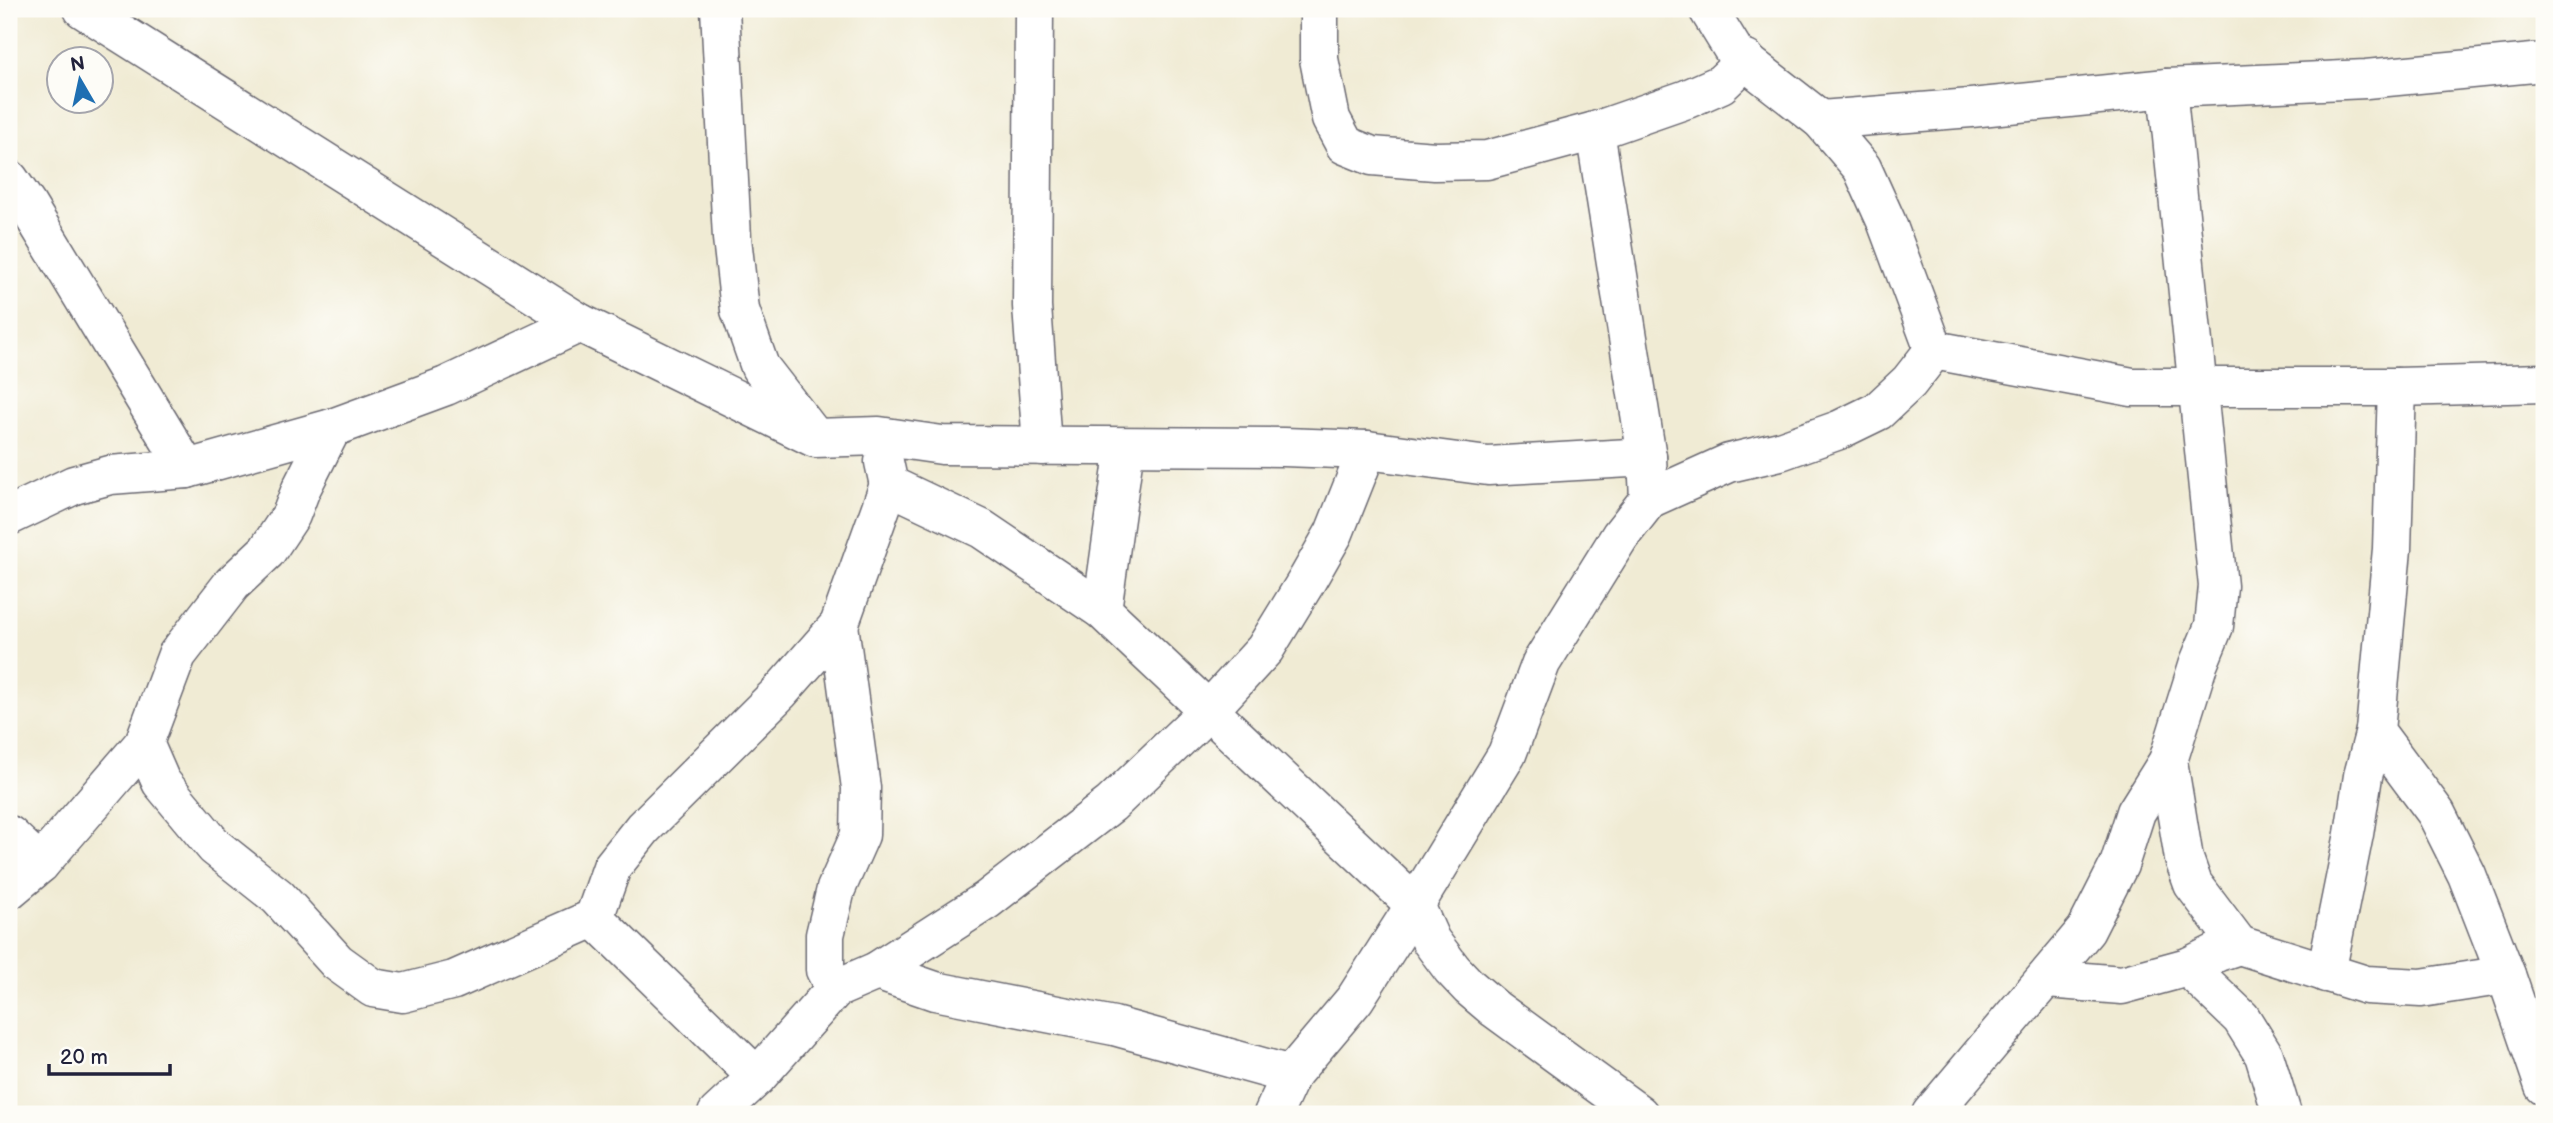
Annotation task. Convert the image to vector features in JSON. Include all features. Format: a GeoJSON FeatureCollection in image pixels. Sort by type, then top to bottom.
{"type":"FeatureCollection","features":[{"type":"Feature","properties":{"kind":"street"},"geometry":{"type":"LineString","coordinates":[[83,9],[580,323],[815,438],[879,436],[942,444],[1367,450],[1488,466],[1647,457]]}},
{"type":"Feature","properties":{"kind":"street"},"geometry":{"type":"LineString","coordinates":[[720,9],[732,238],[740,310],[760,367],[815,438]]}},
{"type":"Feature","properties":{"kind":"street"},"geometry":{"type":"LineString","coordinates":[[1034,9],[1032,306],[1042,446]]}},
{"type":"Feature","properties":{"kind":"street"},"geometry":{"type":"LineString","coordinates":[[1319,9],[1319,59],[1331,119],[1346,145],[1372,156],[1435,161],[1487,160],[1595,131],[1687,99],[1721,84],[1746,60]]}},
{"type":"Feature","properties":{"kind":"street"},"geometry":{"type":"LineString","coordinates":[[1709,9],[1735,53],[1821,120],[1862,168],[1886,221],[1934,350]]}},
{"type":"Feature","properties":{"kind":"street"},"geometry":{"type":"LineString","coordinates":[[1821,120],[2167,88],[2366,79],[2543,61]]}},
{"type":"Feature","properties":{"kind":"street"},"geometry":{"type":"LineString","coordinates":[[1931,1114],[2086,930],[2119,865],[2136,812],[2168,761],[2214,626],[2218,586],[2167,88]]}},
{"type":"Feature","properties":{"kind":"street"},"geometry":{"type":"LineString","coordinates":[[1595,131],[1647,457],[1649,499]]}},
{"type":"Feature","properties":{"kind":"street"},"geometry":{"type":"LineString","coordinates":[[9,179],[187,469]]}},
{"type":"Feature","properties":{"kind":"street"},"geometry":{"type":"LineString","coordinates":[[9,516],[74,485],[110,475],[187,469],[332,428],[446,386],[580,323]]}},
{"type":"Feature","properties":{"kind":"street"},"geometry":{"type":"LineString","coordinates":[[1934,350],[2132,387],[2397,387],[2544,383]]}},
{"type":"Feature","properties":{"kind":"street"},"geometry":{"type":"LineString","coordinates":[[1273,1114],[1291,1074],[1355,999],[1415,905],[1507,754],[1541,663],[1620,536],[1649,499],[1729,463],[1780,451],[1839,430],[1878,411],[1909,382],[1934,350]]}},
{"type":"Feature","properties":{"kind":"street"},"geometry":{"type":"LineString","coordinates":[[2326,973],[2363,776],[2375,731],[2392,549],[2397,387]]}},
{"type":"Feature","properties":{"kind":"street"},"geometry":{"type":"LineString","coordinates":[[9,890],[40,864],[144,743],[177,655],[232,584],[267,551],[291,515],[301,488],[332,428]]}},
{"type":"Feature","properties":{"kind":"street"},"geometry":{"type":"LineString","coordinates":[[144,743],[161,782],[215,847],[278,897],[337,961],[373,988],[403,993],[454,980],[594,918],[612,867],[635,838],[779,692],[839,625],[889,485],[879,436]]}},
{"type":"Feature","properties":{"kind":"street"},"geometry":{"type":"LineString","coordinates":[[1102,610],[1125,447]]}},
{"type":"Feature","properties":{"kind":"street"},"geometry":{"type":"LineString","coordinates":[[717,1114],[757,1077],[835,989],[877,971],[988,900],[1111,804],[1209,710],[1265,649],[1306,582],[1334,533],[1367,450]]}},
{"type":"Feature","properties":{"kind":"street"},"geometry":{"type":"LineString","coordinates":[[889,485],[982,529],[1102,610],[1415,905],[1431,941],[1469,987],[1593,1097],[1639,1114]]}},
{"type":"Feature","properties":{"kind":"street"},"geometry":{"type":"LineString","coordinates":[[835,989],[825,970],[825,935],[835,889],[860,835],[861,788],[839,625]]}},
{"type":"Feature","properties":{"kind":"street"},"geometry":{"type":"LineString","coordinates":[[2375,731],[2436,813],[2467,875],[2506,975],[2544,1086]]}},
{"type":"Feature","properties":{"kind":"street"},"geometry":{"type":"LineString","coordinates":[[2168,761],[2184,859],[2193,884],[2239,945]]}},
{"type":"Feature","properties":{"kind":"street"},"geometry":{"type":"LineString","coordinates":[[9,835],[40,864]]}},
{"type":"Feature","properties":{"kind":"street"},"geometry":{"type":"LineString","coordinates":[[594,918],[757,1077]]}},
{"type":"Feature","properties":{"kind":"street"},"geometry":{"type":"LineString","coordinates":[[2047,979],[2122,985],[2188,967],[2218,951],[2239,945],[2366,985],[2421,988],[2506,975]]}},
{"type":"Feature","properties":{"kind":"street"},"geometry":{"type":"LineString","coordinates":[[2188,967],[2241,1018],[2264,1055],[2282,1114]]}},
{"type":"Feature","properties":{"kind":"street"},"geometry":{"type":"LineString","coordinates":[[877,971],[935,991],[1114,1026],[1291,1074]]}}]}
